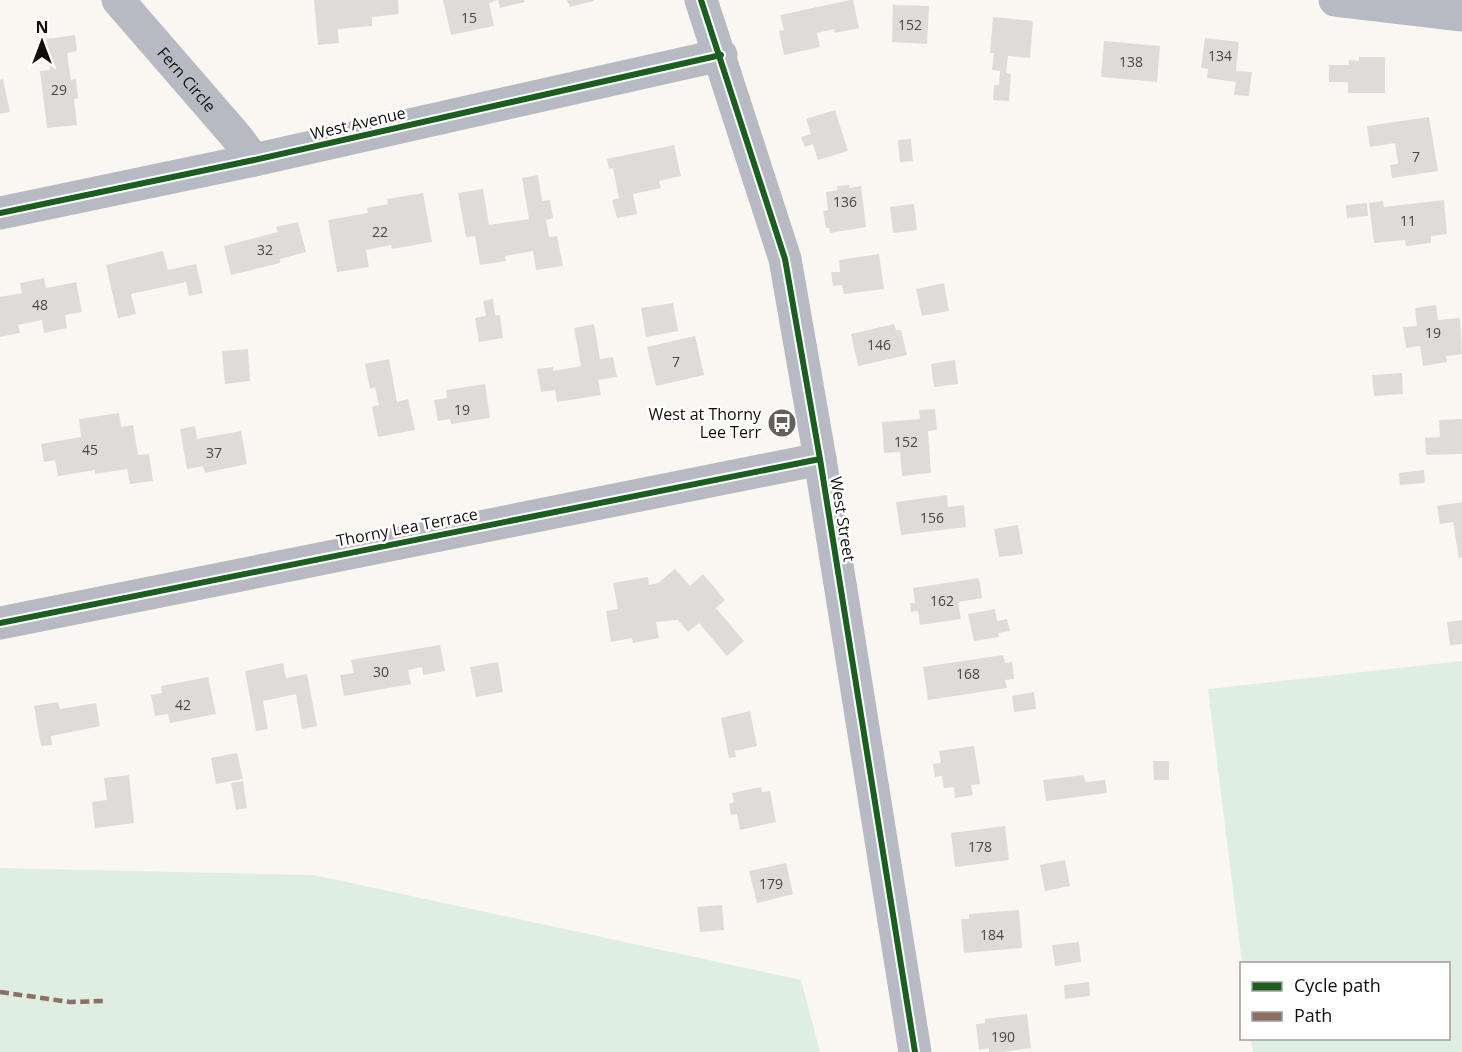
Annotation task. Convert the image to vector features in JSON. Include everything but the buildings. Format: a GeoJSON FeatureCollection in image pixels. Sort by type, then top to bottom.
{"type":"FeatureCollection","features":[{"type":"Feature","properties":{"kind":"street","name":"Fern Circle"},"geometry":{"type":"LineString","coordinates":[[118,0],[254,160]]}},
{"type":"Feature","properties":{"kind":"street","name":"West Street"},"geometry":{"type":"LineString","coordinates":[[701,0],[721,55],[785,259],[820,459],[915,1052]]}},
{"type":"Feature","properties":{"kind":"street"},"geometry":{"type":"LineString","coordinates":[[1335,0],[1462,15]]}},
{"type":"Feature","properties":{"kind":"street","name":"West Avenue"},"geometry":{"type":"LineString","coordinates":[[0,213],[254,160],[721,55]]}},
{"type":"Feature","properties":{"kind":"street","name":"Thorny Lea Terrace"},"geometry":{"type":"LineString","coordinates":[[0,623],[820,459]]}},
{"type":"Feature","properties":{"kind":"green space"},"geometry":{"type":"Polygon","coordinates":[[[1462,661],[1462,1052],[1253,1052],[1251,1040],[1450,1040],[1450,962],[1242,962],[1208,689],[1462,661]]]}},
{"type":"Feature","properties":{"kind":"green space"},"geometry":{"type":"Polygon","coordinates":[[[0,868],[314,875],[801,980],[820,1052],[0,1052],[0,868]]]}},
{"type":"Feature","properties":{"kind":"marked path"},"geometry":{"type":"LineString","coordinates":[[0,992],[70,1002],[103,1001]]}},
{"type":"Feature","properties":{"kind":"cycle path"},"geometry":{"type":"LineString","coordinates":[[701,0],[785,259],[820,459],[915,1052]]}},
{"type":"Feature","properties":{"kind":"cycle path"},"geometry":{"type":"LineString","coordinates":[[0,213],[254,160],[721,55]]}},
{"type":"Feature","properties":{"kind":"cycle path"},"geometry":{"type":"LineString","coordinates":[[0,623],[820,459]]}},
{"type":"Feature","properties":{"kind":"place","name":"West at Thorny Lee Terr"},"geometry":{"type":"Point","coordinates":[782,423]}}]}
